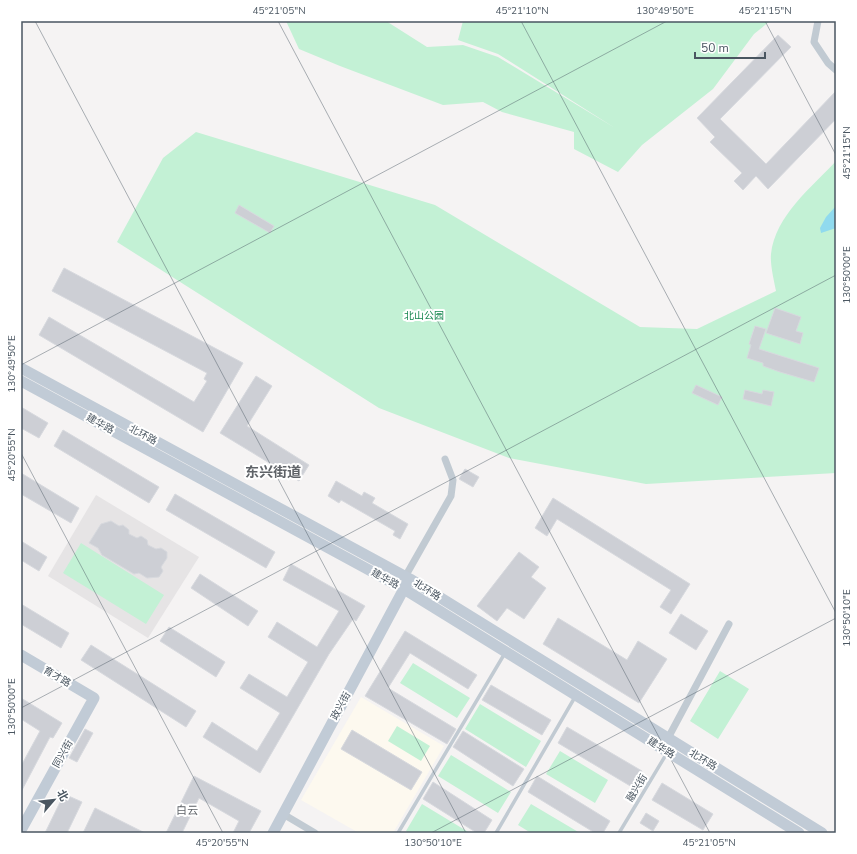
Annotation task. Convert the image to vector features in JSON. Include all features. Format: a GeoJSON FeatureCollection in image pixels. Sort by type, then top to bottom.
{"type":"FeatureCollection","features":[{"type":"Feature","properties":{"kind":"street"},"geometry":{"type":"LineString","coordinates":[[818,21],[814,42],[828,64],[836,70]]}},
{"type":"Feature","properties":{"kind":"street","name":"北环路"},"geometry":{"type":"LineString","coordinates":[[21,368],[406,582],[666,746],[822,833]]}},
{"type":"Feature","properties":{"kind":"street","name":"建华路"},"geometry":{"type":"LineString","coordinates":[[21,381],[406,582],[506,652],[579,690]]}},
{"type":"Feature","properties":{"kind":"street"},"geometry":{"type":"LineString","coordinates":[[406,582],[451,496],[453,480],[445,459]]}},
{"type":"Feature","properties":{"kind":"street","name":"政兴街"},"geometry":{"type":"LineString","coordinates":[[273,833],[406,582]]}},
{"type":"Feature","properties":{"kind":"street"},"geometry":{"type":"LineString","coordinates":[[666,746],[729,624]]}},
{"type":"Feature","properties":{"kind":"street","name":"育才路"},"geometry":{"type":"LineString","coordinates":[[21,655],[94,698]]}},
{"type":"Feature","properties":{"kind":"street","name":"同兴街"},"geometry":{"type":"LineString","coordinates":[[21,830],[94,698]]}},
{"type":"Feature","properties":{"kind":"street","name":"建华路"},"geometry":{"type":"LineString","coordinates":[[666,746],[799,833]]}},
{"type":"Feature","properties":{"kind":"street"},"geometry":{"type":"LineString","coordinates":[[283,814],[315,833]]}},
{"type":"Feature","properties":{"kind":"lane"},"geometry":{"type":"LineString","coordinates":[[398,833],[506,652]]}},
{"type":"Feature","properties":{"kind":"lane"},"geometry":{"type":"LineString","coordinates":[[496,833],[579,690]]}},
{"type":"Feature","properties":{"kind":"lane","name":"融兴街"},"geometry":{"type":"LineString","coordinates":[[619,833],[666,746]]}},
{"type":"Feature","properties":{"kind":"shaded area"},"geometry":{"type":"Polygon","coordinates":[[[96,495],[199,557],[148,638],[48,576],[96,495]]]}},
{"type":"Feature","properties":{"kind":"shaded area"},"geometry":{"type":"Polygon","coordinates":[[[361,697],[444,746],[393,833],[359,833],[301,800],[361,697]]]}},
{"type":"Feature","properties":{"kind":"green space"},"geometry":{"type":"Polygon","coordinates":[[[286,21],[386,21],[427,47],[463,45],[498,57],[615,128],[498,54],[458,40],[463,21],[770,21],[754,34],[713,89],[642,145],[618,172],[574,149],[574,132],[502,112],[483,102],[443,105],[299,49],[286,21]]]}},
{"type":"Feature","properties":{"kind":"green space","name":"北山公园"},"geometry":{"type":"Polygon","coordinates":[[[196,132],[435,205],[640,327],[697,329],[776,291],[771,254],[779,227],[796,203],[836,161],[836,473],[646,484],[509,458],[379,408],[117,242],[163,158],[196,132]]]}},
{"type":"Feature","properties":{"kind":"green space"},"geometry":{"type":"Polygon","coordinates":[[[81,543],[164,595],[146,624],[63,573],[81,543]]]}},
{"type":"Feature","properties":{"kind":"green space"},"geometry":{"type":"Polygon","coordinates":[[[413,663],[470,698],[457,718],[400,683],[413,663]]]}},
{"type":"Feature","properties":{"kind":"green space"},"geometry":{"type":"Polygon","coordinates":[[[720,671],[749,689],[718,739],[690,721],[720,671]]]}},
{"type":"Feature","properties":{"kind":"green space"},"geometry":{"type":"Polygon","coordinates":[[[480,704],[541,741],[526,767],[465,729],[480,704]]]}},
{"type":"Feature","properties":{"kind":"green space"},"geometry":{"type":"Polygon","coordinates":[[[397,726],[430,746],[421,761],[388,741],[397,726]]]}},
{"type":"Feature","properties":{"kind":"green space"},"geometry":{"type":"Polygon","coordinates":[[[560,751],[608,780],[595,803],[546,774],[560,751]]]}},
{"type":"Feature","properties":{"kind":"green space"},"geometry":{"type":"Polygon","coordinates":[[[451,755],[511,792],[498,813],[438,776],[451,755]]]}},
{"type":"Feature","properties":{"kind":"green space"},"geometry":{"type":"Polygon","coordinates":[[[422,804],[470,833],[409,833],[406,831],[422,804]]]}},
{"type":"Feature","properties":{"kind":"green space"},"geometry":{"type":"Polygon","coordinates":[[[531,804],[580,833],[531,833],[518,825],[531,804]]]}},
{"type":"Feature","properties":{"kind":"water"},"geometry":{"type":"Polygon","coordinates":[[[836,206],[836,228],[821,233],[820,228],[826,217],[836,206]]]}},
{"type":"Feature","properties":{"kind":"building"},"geometry":{"type":"Polygon","coordinates":[[[778,35],[791,47],[720,119],[766,164],[836,91],[836,119],[768,189],[756,176],[743,190],[734,181],[742,173],[710,142],[715,137],[697,118],[778,35]]]}},
{"type":"Feature","properties":{"kind":"building"},"geometry":{"type":"Polygon","coordinates":[[[239,205],[274,226],[270,233],[235,213],[239,205]]]}},
{"type":"Feature","properties":{"kind":"building"},"geometry":{"type":"Polygon","coordinates":[[[64,268],[243,363],[203,432],[39,335],[49,317],[194,402],[207,381],[204,379],[207,373],[52,291],[64,268]]]}},
{"type":"Feature","properties":{"kind":"building"},"geometry":{"type":"Polygon","coordinates":[[[775,308],[801,317],[796,331],[803,333],[800,344],[766,333],[775,308]]]}},
{"type":"Feature","properties":{"kind":"building"},"geometry":{"type":"Polygon","coordinates":[[[755,326],[766,329],[759,349],[819,368],[814,382],[763,366],[763,363],[747,358],[751,345],[749,344],[755,326]]]}},
{"type":"Feature","properties":{"kind":"building"},"geometry":{"type":"Polygon","coordinates":[[[256,376],[272,386],[247,426],[309,465],[299,481],[220,433],[256,376]]]}},
{"type":"Feature","properties":{"kind":"building"},"geometry":{"type":"Polygon","coordinates":[[[696,385],[722,397],[718,405],[692,393],[696,385]]]}},
{"type":"Feature","properties":{"kind":"building"},"geometry":{"type":"Polygon","coordinates":[[[745,390],[762,394],[763,390],[774,392],[771,406],[743,399],[745,390]]]}},
{"type":"Feature","properties":{"kind":"building"},"geometry":{"type":"Polygon","coordinates":[[[21,407],[48,423],[39,438],[21,428],[21,407]]]}},
{"type":"Feature","properties":{"kind":"building"},"geometry":{"type":"Polygon","coordinates":[[[63,430],[159,487],[149,503],[54,446],[63,430]]]}},
{"type":"Feature","properties":{"kind":"building"},"geometry":{"type":"Polygon","coordinates":[[[465,469],[479,477],[473,487],[459,479],[465,469]]]}},
{"type":"Feature","properties":{"kind":"building"},"geometry":{"type":"Polygon","coordinates":[[[21,473],[79,508],[71,523],[21,494],[21,473]]]}},
{"type":"Feature","properties":{"kind":"building"},"geometry":{"type":"Polygon","coordinates":[[[336,481],[362,496],[364,492],[375,498],[372,503],[408,524],[400,539],[393,535],[395,531],[341,500],[339,503],[328,496],[336,481]]]}},
{"type":"Feature","properties":{"kind":"building"},"geometry":{"type":"Polygon","coordinates":[[[175,494],[275,552],[266,568],[166,510],[175,494]]]}},
{"type":"Feature","properties":{"kind":"building"},"geometry":{"type":"Polygon","coordinates":[[[553,498],[690,584],[671,614],[660,607],[671,590],[557,519],[547,536],[535,528],[553,498]]]}},
{"type":"Feature","properties":{"kind":"building"},"geometry":{"type":"Polygon","coordinates":[[[111,521],[119,526],[123,525],[129,530],[129,534],[137,538],[141,536],[147,540],[148,545],[156,549],[161,548],[167,552],[167,558],[161,567],[163,571],[159,577],[147,578],[139,573],[134,574],[102,555],[98,548],[89,543],[101,524],[111,521]]]}},
{"type":"Feature","properties":{"kind":"building"},"geometry":{"type":"Polygon","coordinates":[[[21,541],[47,557],[39,571],[21,560],[21,541]]]}},
{"type":"Feature","properties":{"kind":"building"},"geometry":{"type":"Polygon","coordinates":[[[519,552],[539,567],[531,577],[546,588],[524,619],[507,608],[497,621],[477,606],[519,552]]]}},
{"type":"Feature","properties":{"kind":"building"},"geometry":{"type":"Polygon","coordinates":[[[291,564],[365,606],[356,621],[353,619],[329,654],[260,773],[203,737],[212,722],[257,751],[280,713],[240,688],[249,674],[287,697],[308,662],[268,637],[277,622],[317,647],[339,611],[283,580],[291,564]]]}},
{"type":"Feature","properties":{"kind":"building"},"geometry":{"type":"Polygon","coordinates":[[[200,574],[258,611],[248,626],[191,588],[200,574]]]}},
{"type":"Feature","properties":{"kind":"building"},"geometry":{"type":"Polygon","coordinates":[[[21,604],[69,633],[61,648],[21,624],[21,604]]]}},
{"type":"Feature","properties":{"kind":"building"},"geometry":{"type":"Polygon","coordinates":[[[681,614],[708,631],[696,650],[669,633],[681,614]]]}},
{"type":"Feature","properties":{"kind":"building"},"geometry":{"type":"Polygon","coordinates":[[[558,618],[627,660],[638,641],[667,659],[639,703],[543,644],[558,618]]]}},
{"type":"Feature","properties":{"kind":"building"},"geometry":{"type":"Polygon","coordinates":[[[169,627],[225,662],[216,677],[160,641],[169,627]]]}},
{"type":"Feature","properties":{"kind":"building"},"geometry":{"type":"Polygon","coordinates":[[[405,631],[477,675],[468,689],[410,653],[388,688],[456,729],[447,744],[365,696],[405,631]]]}},
{"type":"Feature","properties":{"kind":"building"},"geometry":{"type":"Polygon","coordinates":[[[91,645],[196,711],[186,727],[81,660],[91,645]]]}},
{"type":"Feature","properties":{"kind":"building"},"geometry":{"type":"Polygon","coordinates":[[[491,685],[551,720],[542,735],[482,700],[491,685]]]}},
{"type":"Feature","properties":{"kind":"building"},"geometry":{"type":"Polygon","coordinates":[[[21,698],[62,723],[53,738],[50,737],[21,792],[21,766],[40,731],[21,719],[21,698]]]}},
{"type":"Feature","properties":{"kind":"building"},"geometry":{"type":"Polygon","coordinates":[[[567,727],[642,771],[632,787],[558,743],[567,727]]]}},
{"type":"Feature","properties":{"kind":"building"},"geometry":{"type":"Polygon","coordinates":[[[85,729],[93,733],[77,762],[69,758],[85,729]]]}},
{"type":"Feature","properties":{"kind":"building"},"geometry":{"type":"Polygon","coordinates":[[[352,730],[422,772],[411,790],[341,749],[352,730]]]}},
{"type":"Feature","properties":{"kind":"building"},"geometry":{"type":"Polygon","coordinates":[[[463,731],[524,769],[513,786],[453,747],[463,731]]]}},
{"type":"Feature","properties":{"kind":"building"},"geometry":{"type":"Polygon","coordinates":[[[194,776],[261,811],[249,833],[233,833],[239,821],[199,798],[182,833],[166,833],[194,776]]]}},
{"type":"Feature","properties":{"kind":"building"},"geometry":{"type":"Polygon","coordinates":[[[537,776],[610,821],[603,833],[595,833],[528,792],[537,776]]]}},
{"type":"Feature","properties":{"kind":"building"},"geometry":{"type":"Polygon","coordinates":[[[433,782],[492,820],[484,833],[477,833],[423,799],[433,782]]]}},
{"type":"Feature","properties":{"kind":"building"},"geometry":{"type":"Polygon","coordinates":[[[662,783],[713,814],[703,830],[652,800],[662,783]]]}},
{"type":"Feature","properties":{"kind":"building"},"geometry":{"type":"Polygon","coordinates":[[[64,794],[82,802],[67,833],[45,833],[64,794]]]}},
{"type":"Feature","properties":{"kind":"building"},"geometry":{"type":"Polygon","coordinates":[[[95,808],[145,833],[83,833],[95,808]]]}},
{"type":"Feature","properties":{"kind":"building"},"geometry":{"type":"Polygon","coordinates":[[[646,813],[659,821],[653,831],[640,823],[646,813]]]}},
{"type":"Feature","properties":{"kind":"district","name":"东兴街道"},"geometry":{"type":"Point","coordinates":[273,472]}},
{"type":"Feature","properties":{"kind":"district","name":"白云"},"geometry":{"type":"Point","coordinates":[187,810]}}]}
